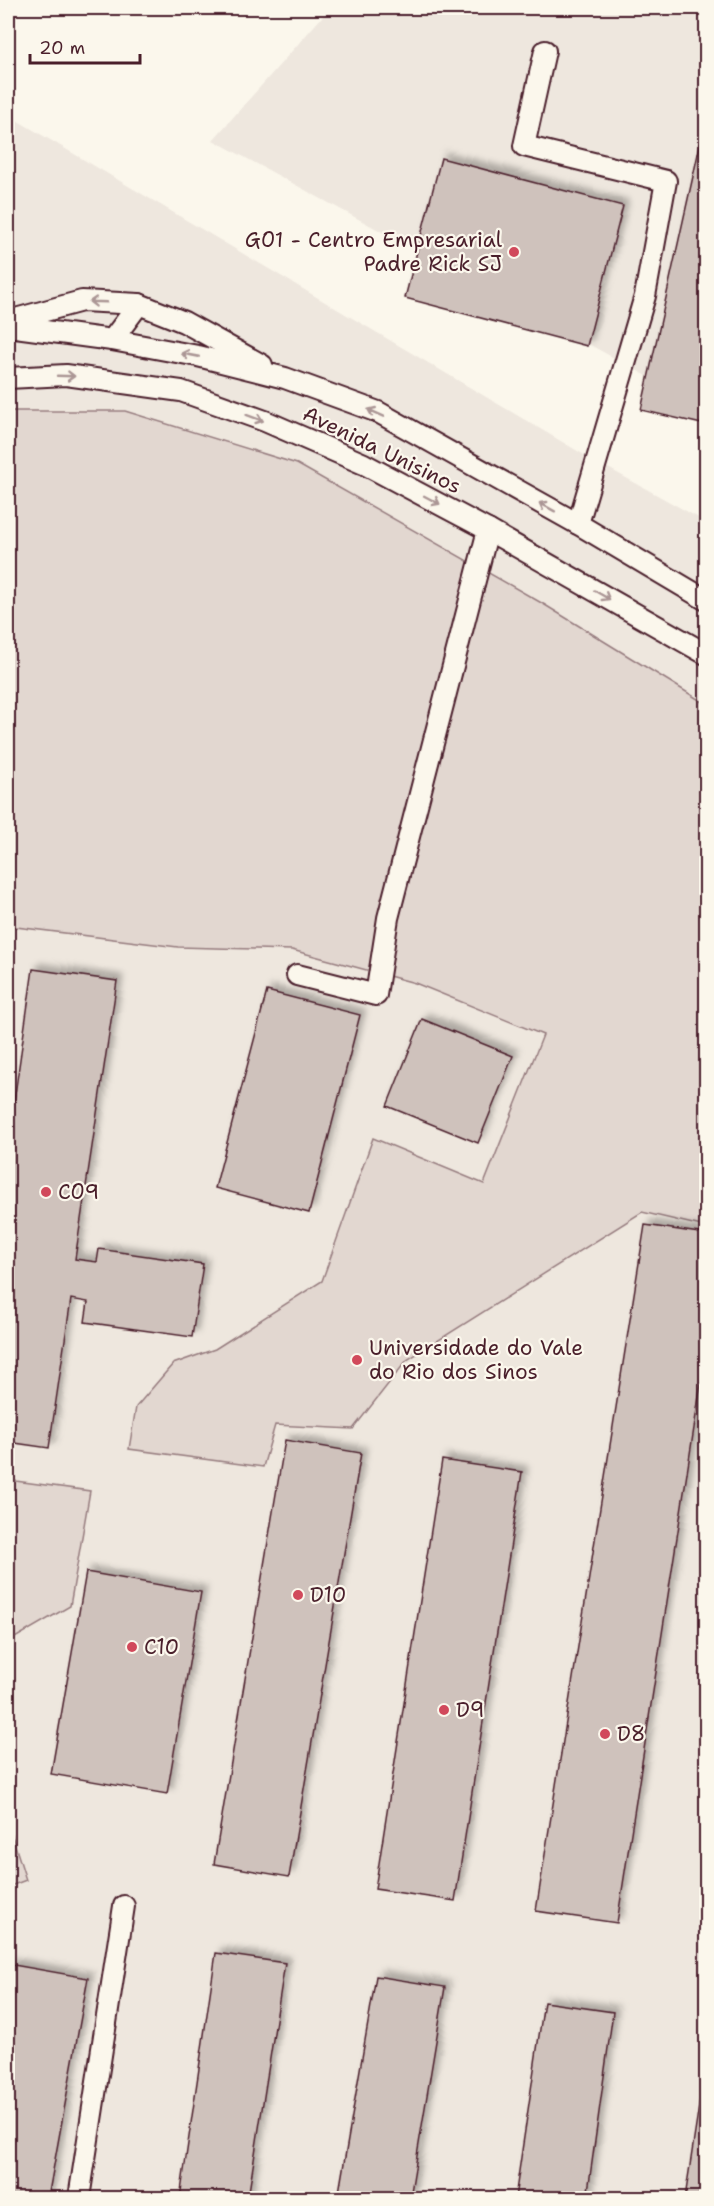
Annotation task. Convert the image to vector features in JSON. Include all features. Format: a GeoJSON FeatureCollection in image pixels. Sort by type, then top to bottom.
{"type":"FeatureCollection","features":[{"type":"Feature","properties":{"kind":"lane"},"geometry":{"type":"LineString","coordinates":[[545,51],[524,146],[666,181],[645,296],[578,524]]}},
{"type":"Feature","properties":{"kind":"lane"},"geometry":{"type":"LineString","coordinates":[[8,321],[82,302],[139,304],[184,322],[285,378]]}},
{"type":"Feature","properties":{"kind":"lane"},"geometry":{"type":"LineString","coordinates":[[112,340],[139,304]]}},
{"type":"Feature","properties":{"kind":"lane","name":"Avenida Unisinos"},"geometry":{"type":"LineString","coordinates":[[8,326],[112,340],[198,356],[285,378],[378,412],[578,524],[706,600]]}},
{"type":"Feature","properties":{"kind":"lane","name":"Avenida Unisinos"},"geometry":{"type":"LineString","coordinates":[[8,378],[66,375],[181,391],[265,421],[364,464],[488,530],[706,654]]}},
{"type":"Feature","properties":{"kind":"lane"},"geometry":{"type":"LineString","coordinates":[[297,975],[376,995],[388,918],[488,530]]}},
{"type":"Feature","properties":{"kind":"lane"},"geometry":{"type":"LineString","coordinates":[[79,2199],[124,1906]]}},
{"type":"Feature","properties":{"kind":"shaded area"},"geometry":{"type":"Polygon","coordinates":[[[330,8],[706,8],[706,408],[213,140],[330,8]]]}},
{"type":"Feature","properties":{"kind":"shaded area","name":"Universidade do Vale do Rio dos Sinos"},"geometry":{"type":"Polygon","coordinates":[[[8,115],[581,453],[706,522],[706,2198],[8,2198],[8,115]]]}},
{"type":"Feature","properties":{"kind":"shaded area"},"geometry":{"type":"Polygon","coordinates":[[[8,411],[125,411],[297,464],[545,605],[706,704],[706,1227],[642,1212],[407,1360],[353,1429],[275,1425],[263,1467],[129,1449],[136,1407],[173,1364],[215,1349],[322,1281],[373,1138],[484,1184],[543,1035],[415,983],[292,950],[178,947],[8,926],[8,411]]]}},
{"type":"Feature","properties":{"kind":"shaded area"},"geometry":{"type":"Polygon","coordinates":[[[8,1480],[90,1491],[70,1606],[8,1642],[8,1480]]]}},
{"type":"Feature","properties":{"kind":"shaded area"},"geometry":{"type":"Polygon","coordinates":[[[8,1823],[26,1880],[8,1887],[8,1823]]]}},
{"type":"Feature","properties":{"kind":"building"},"geometry":{"type":"Polygon","coordinates":[[[706,118],[706,425],[641,410],[706,118]]]}},
{"type":"Feature","properties":{"kind":"building","name":"G01 - Centro Empresarial Padre Rick SJ"},"geometry":{"type":"Polygon","coordinates":[[[441,158],[623,206],[587,346],[405,298],[441,158]]]}},
{"type":"Feature","properties":{"kind":"building","name":"C09"},"geometry":{"type":"Polygon","coordinates":[[[33,969],[117,981],[75,1259],[97,1262],[99,1249],[203,1264],[192,1337],[85,1322],[88,1302],[71,1299],[49,1448],[8,1442],[8,1143],[33,969]]]}},
{"type":"Feature","properties":{"kind":"building"},"geometry":{"type":"Polygon","coordinates":[[[267,991],[360,1015],[309,1213],[215,1188],[267,991]]]}},
{"type":"Feature","properties":{"kind":"building"},"geometry":{"type":"Polygon","coordinates":[[[422,1019],[513,1056],[478,1143],[387,1106],[422,1019]]]}},
{"type":"Feature","properties":{"kind":"building","name":"D8"},"geometry":{"type":"Polygon","coordinates":[[[645,1225],[706,1234],[706,1351],[617,1923],[536,1911],[645,1225]]]}},
{"type":"Feature","properties":{"kind":"building","name":"D10"},"geometry":{"type":"Polygon","coordinates":[[[285,1440],[361,1453],[289,1877],[214,1864],[285,1440]]]}},
{"type":"Feature","properties":{"kind":"building","name":"D9"},"geometry":{"type":"Polygon","coordinates":[[[442,1460],[522,1472],[455,1901],[375,1889],[442,1460]]]}},
{"type":"Feature","properties":{"kind":"building","name":"C10"},"geometry":{"type":"Polygon","coordinates":[[[86,1572],[201,1592],[167,1794],[51,1774],[86,1572]]]}},
{"type":"Feature","properties":{"kind":"building"},"geometry":{"type":"Polygon","coordinates":[[[216,1953],[285,1963],[248,2198],[180,2198],[216,1953]]]}},
{"type":"Feature","properties":{"kind":"building"},"geometry":{"type":"Polygon","coordinates":[[[8,1964],[88,1978],[48,2198],[8,2198],[8,1964]]]}},
{"type":"Feature","properties":{"kind":"building"},"geometry":{"type":"Polygon","coordinates":[[[376,1976],[445,1987],[410,2198],[338,2198],[376,1976]]]}},
{"type":"Feature","properties":{"kind":"building"},"geometry":{"type":"Polygon","coordinates":[[[544,2002],[613,2012],[587,2198],[515,2198],[544,2002]]]}},
{"type":"Feature","properties":{"kind":"building"},"geometry":{"type":"Polygon","coordinates":[[[701,2093],[706,2093],[706,2198],[685,2198],[701,2093]]]}},
{"type":"Feature","properties":{"kind":"place","name":"G01 - Centro Empresarial Padre Rick SJ"},"geometry":{"type":"Point","coordinates":[514,252]}},
{"type":"Feature","properties":{"kind":"place","name":"C09"},"geometry":{"type":"Point","coordinates":[46,1192]}},
{"type":"Feature","properties":{"kind":"place","name":"Universidade do Vale do Rio dos Sinos"},"geometry":{"type":"Point","coordinates":[357,1360]}},
{"type":"Feature","properties":{"kind":"place","name":"D10"},"geometry":{"type":"Point","coordinates":[298,1595]}},
{"type":"Feature","properties":{"kind":"place","name":"C10"},"geometry":{"type":"Point","coordinates":[132,1647]}},
{"type":"Feature","properties":{"kind":"place","name":"D9"},"geometry":{"type":"Point","coordinates":[444,1710]}},
{"type":"Feature","properties":{"kind":"place","name":"D8"},"geometry":{"type":"Point","coordinates":[605,1734]}}]}
